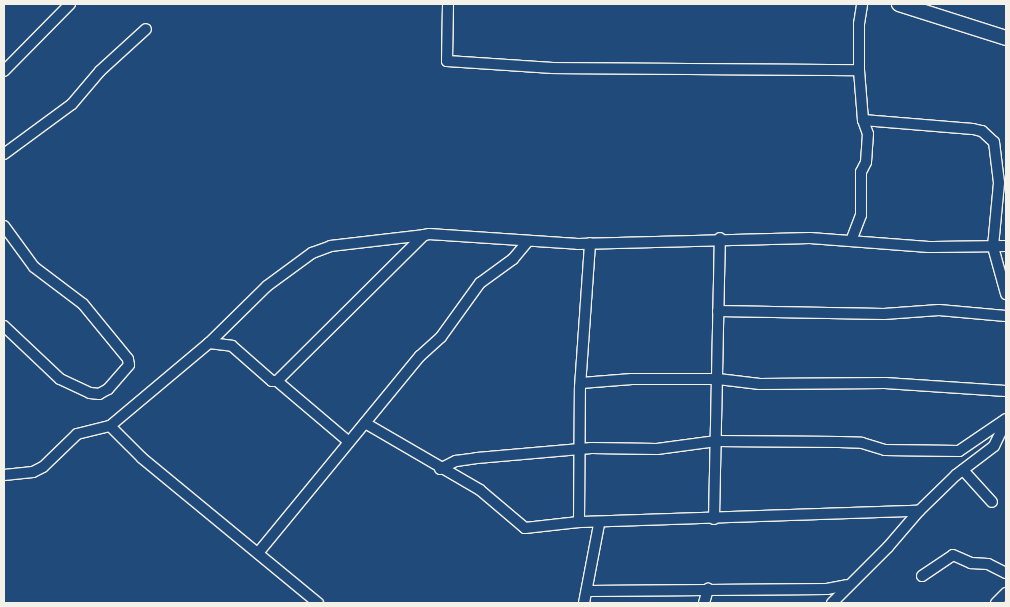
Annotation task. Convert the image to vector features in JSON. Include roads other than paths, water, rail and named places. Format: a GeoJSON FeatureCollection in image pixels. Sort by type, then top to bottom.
{"type":"FeatureCollection","features":[{"type":"Feature","properties":{"kind":"main road"},"geometry":{"type":"LineString","coordinates":[[899,4],[1006,38]]}},
{"type":"Feature","properties":{"kind":"street"},"geometry":{"type":"LineString","coordinates":[[4,71],[70,4]]}},
{"type":"Feature","properties":{"kind":"street"},"geometry":{"type":"LineString","coordinates":[[448,4],[447,61],[462,64],[554,68],[859,70]]}},
{"type":"Feature","properties":{"kind":"street"},"geometry":{"type":"LineString","coordinates":[[851,241],[862,215],[861,172],[866,162],[868,134],[863,120],[859,70],[859,24],[862,4]]}},
{"type":"Feature","properties":{"kind":"street"},"geometry":{"type":"LineString","coordinates":[[4,154],[72,104],[100,72],[146,29]]}},
{"type":"Feature","properties":{"kind":"street"},"geometry":{"type":"LineString","coordinates":[[863,120],[973,129],[988,135],[998,151],[999,182],[993,247],[1006,294]]}},
{"type":"Feature","properties":{"kind":"street"},"geometry":{"type":"LineString","coordinates":[[4,226],[34,267],[83,304],[128,359],[128,365],[108,389],[99,394],[90,393],[60,378],[4,326]]}},
{"type":"Feature","properties":{"kind":"street"},"geometry":{"type":"LineString","coordinates":[[4,475],[32,472],[43,466],[77,434],[110,426],[208,342],[267,286],[312,253],[331,246],[442,233],[528,241],[590,244],[720,238],[851,241],[938,247],[1006,246]]}},
{"type":"Feature","properties":{"kind":"street"},"geometry":{"type":"LineString","coordinates":[[278,381],[424,235]]}},
{"type":"Feature","properties":{"kind":"street"},"geometry":{"type":"LineString","coordinates":[[714,519],[720,238]]}},
{"type":"Feature","properties":{"kind":"street"},"geometry":{"type":"LineString","coordinates":[[258,553],[420,356],[441,337],[484,279],[513,259],[528,241]]}},
{"type":"Feature","properties":{"kind":"street"},"geometry":{"type":"LineString","coordinates":[[579,522],[580,383],[590,244]]}},
{"type":"Feature","properties":{"kind":"street"},"geometry":{"type":"LineString","coordinates":[[718,311],[884,314],[939,310],[1006,316]]}},
{"type":"Feature","properties":{"kind":"street"},"geometry":{"type":"LineString","coordinates":[[208,342],[232,346],[272,381],[278,381],[348,442]]}},
{"type":"Feature","properties":{"kind":"street"},"geometry":{"type":"LineString","coordinates":[[580,383],[632,379],[718,379],[760,384],[885,382],[1006,391]]}},
{"type":"Feature","properties":{"kind":"street"},"geometry":{"type":"LineString","coordinates":[[440,469],[456,461],[477,458],[579,450],[657,449],[716,440],[862,443],[885,450],[959,451],[1006,420]]}},
{"type":"Feature","properties":{"kind":"street"},"geometry":{"type":"LineString","coordinates":[[827,589],[833,602],[847,585],[888,547],[919,511],[963,470],[994,446],[1006,420]]}},
{"type":"Feature","properties":{"kind":"street"},"geometry":{"type":"LineString","coordinates":[[365,423],[440,469],[480,490],[525,528],[579,522],[599,524],[919,511]]}},
{"type":"Feature","properties":{"kind":"street"},"geometry":{"type":"LineString","coordinates":[[110,426],[142,458],[318,603]]}},
{"type":"Feature","properties":{"kind":"street"},"geometry":{"type":"LineString","coordinates":[[963,470],[992,502]]}},
{"type":"Feature","properties":{"kind":"street"},"geometry":{"type":"LineString","coordinates":[[584,603],[588,592],[599,524]]}},
{"type":"Feature","properties":{"kind":"street"},"geometry":{"type":"LineString","coordinates":[[922,576],[953,556],[971,564],[988,564],[1006,573]]}},
{"type":"Feature","properties":{"kind":"street"},"geometry":{"type":"LineString","coordinates":[[588,592],[827,589],[847,585]]}},
{"type":"Feature","properties":{"kind":"street"},"geometry":{"type":"LineString","coordinates":[[704,603],[708,589]]}},
{"type":"Feature","properties":{"kind":"street"},"geometry":{"type":"LineString","coordinates":[[996,603],[1006,593]]}}]}
